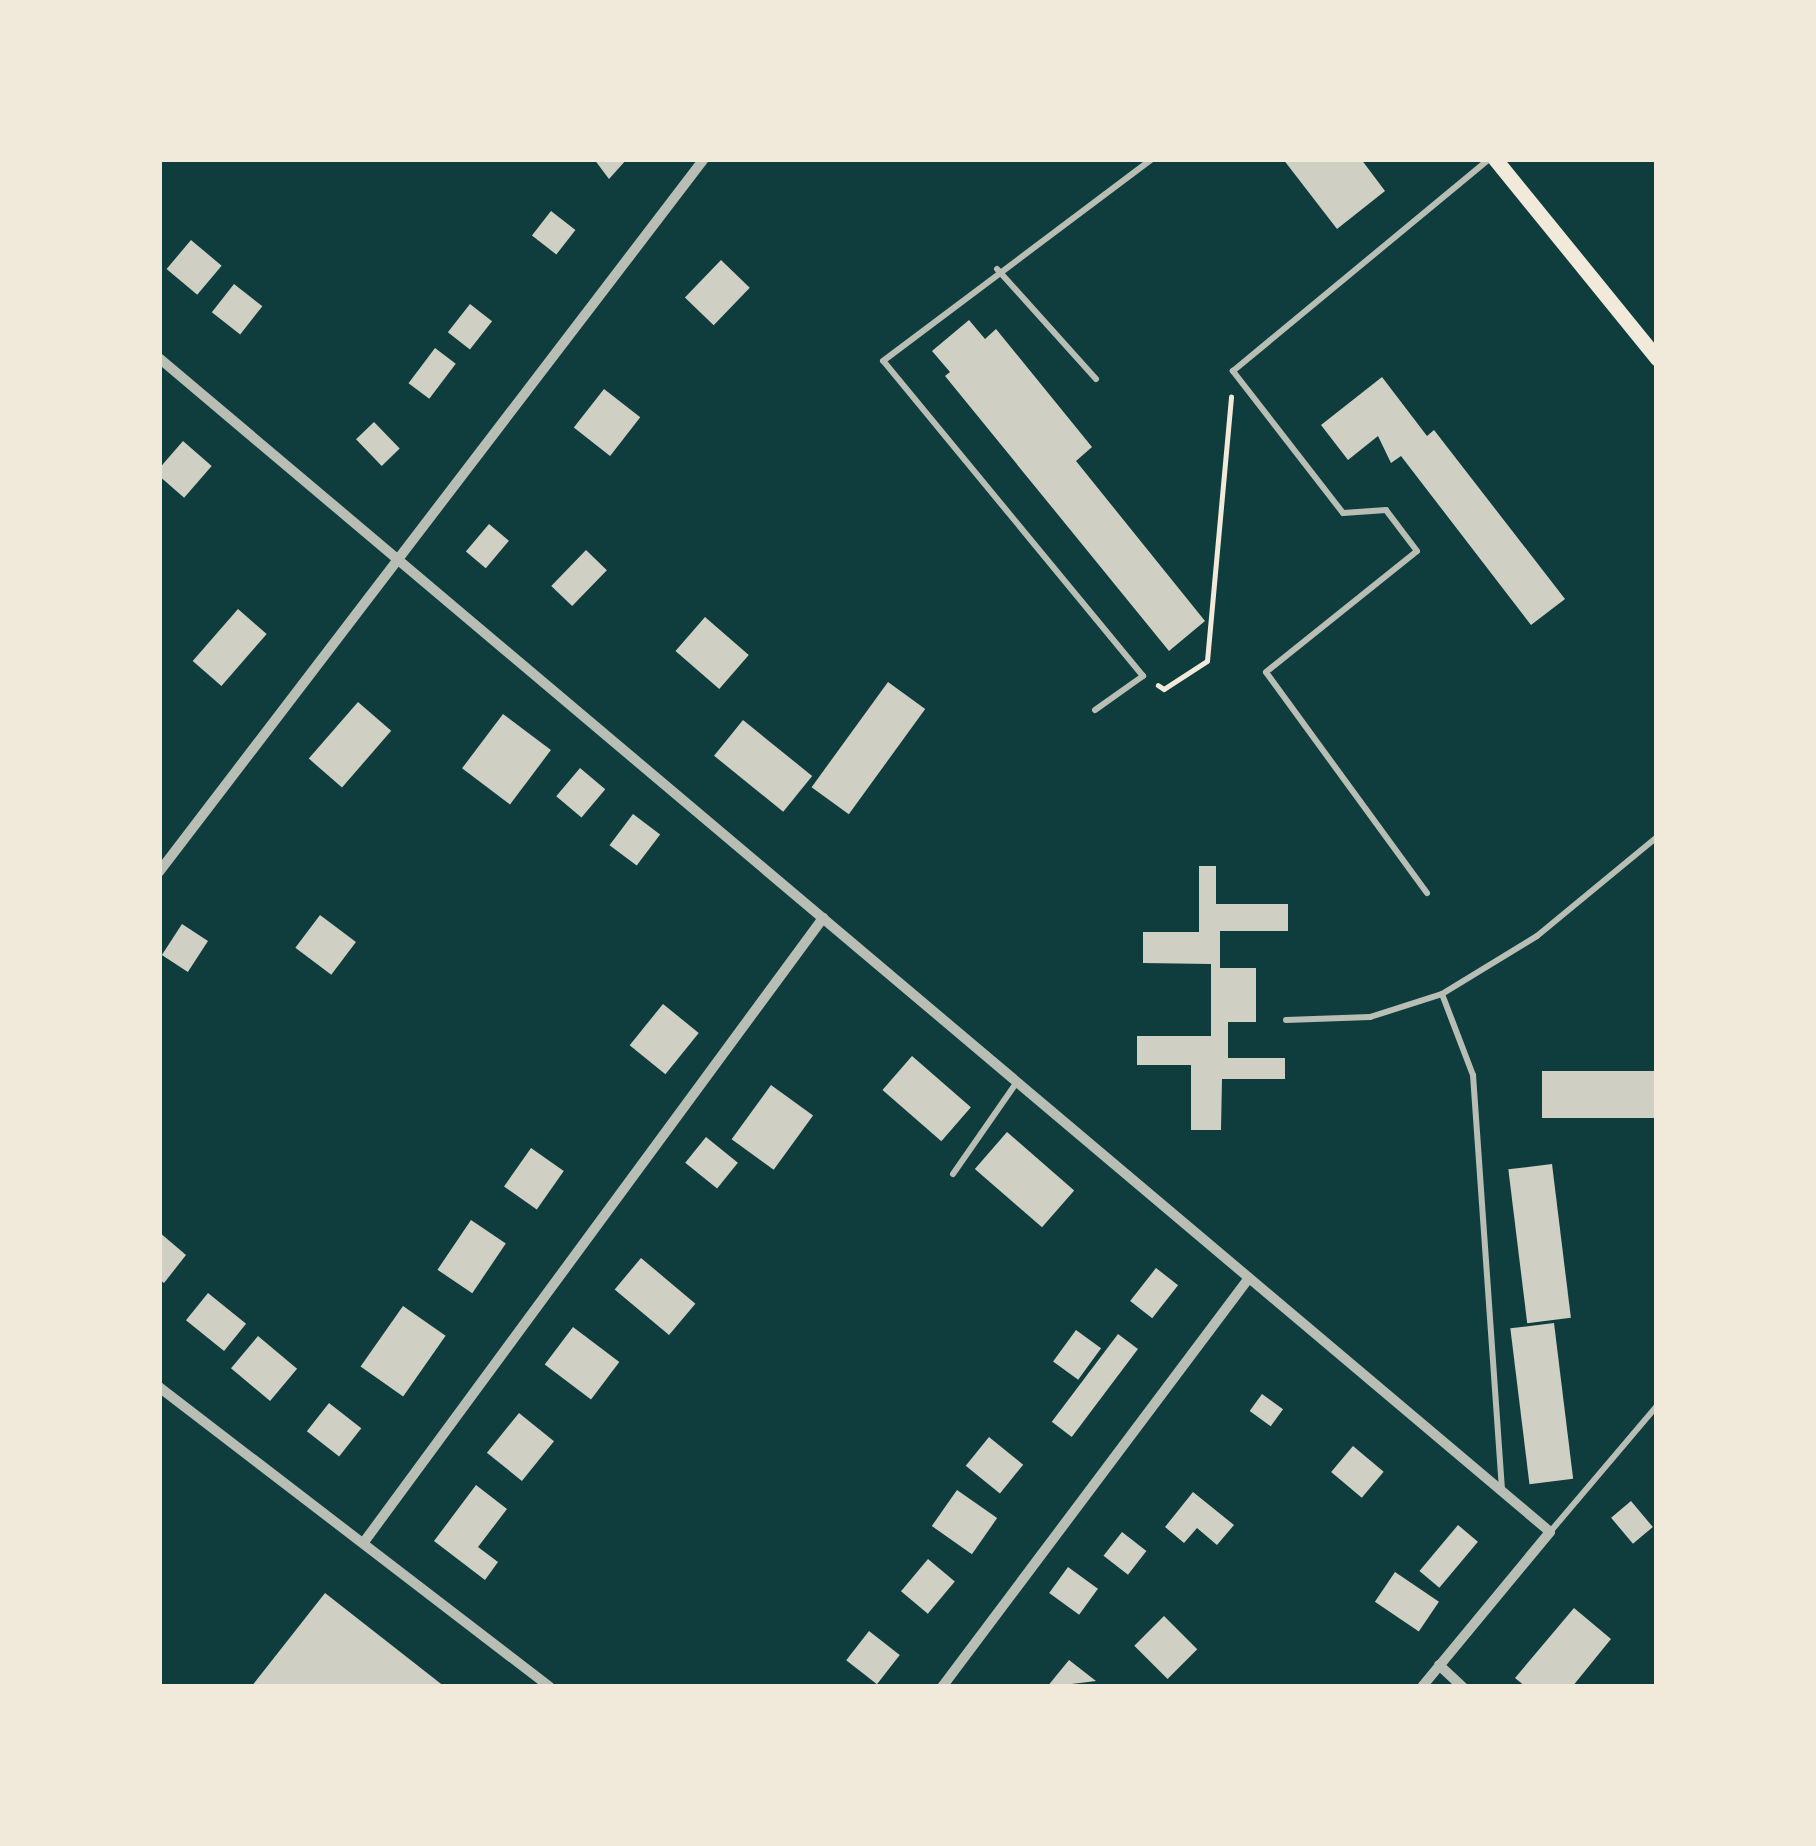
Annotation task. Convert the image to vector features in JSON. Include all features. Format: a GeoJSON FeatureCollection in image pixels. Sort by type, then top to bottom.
{"type":"FeatureCollection","features":[{"type":"Feature","properties":{"kind":"main road"},"geometry":{"type":"LineString","coordinates":[[1492,159],[1657,358]]}},
{"type":"Feature","properties":{"kind":"street"},"geometry":{"type":"LineString","coordinates":[[159,872],[704,159]]}},
{"type":"Feature","properties":{"kind":"street"},"geometry":{"type":"LineString","coordinates":[[159,358],[1550,1532],[1422,1687]]}},
{"type":"Feature","properties":{"kind":"street"},"geometry":{"type":"LineString","coordinates":[[364,1542],[823,918]]}},
{"type":"Feature","properties":{"kind":"street"},"geometry":{"type":"LineString","coordinates":[[942,1687],[1249,1278]]}},
{"type":"Feature","properties":{"kind":"street"},"geometry":{"type":"LineString","coordinates":[[159,1387],[550,1687]]}},
{"type":"Feature","properties":{"kind":"street"},"geometry":{"type":"LineString","coordinates":[[1439,1665],[1463,1687]]}},
{"type":"Feature","properties":{"kind":"lane"},"geometry":{"type":"LineString","coordinates":[[1095,710],[1143,676],[883,361],[997,268],[1152,159]]}},
{"type":"Feature","properties":{"kind":"lane"},"geometry":{"type":"LineString","coordinates":[[1427,893],[1266,672],[1417,550],[1386,510],[1343,513],[1233,371],[1492,159]]}},
{"type":"Feature","properties":{"kind":"lane"},"geometry":{"type":"LineString","coordinates":[[997,268],[1096,379]]}},
{"type":"Feature","properties":{"kind":"lane"},"geometry":{"type":"LineString","coordinates":[[1286,1020],[1370,1017],[1442,994],[1537,936],[1657,837]]}},
{"type":"Feature","properties":{"kind":"lane"},"geometry":{"type":"LineString","coordinates":[[1442,994],[1473,1075],[1502,1492]]}},
{"type":"Feature","properties":{"kind":"lane"},"geometry":{"type":"LineString","coordinates":[[953,1174],[1017,1082]]}},
{"type":"Feature","properties":{"kind":"lane"},"geometry":{"type":"LineString","coordinates":[[1550,1532],[1657,1406]]}},
{"type":"Feature","properties":{"kind":"path"},"geometry":{"type":"LineString","coordinates":[[1143,676],[1164,689],[1207,661],[1233,371]]}},
{"type":"Feature","properties":{"kind":"building"},"geometry":{"type":"Polygon","coordinates":[[[594,159],[627,159],[609,179],[594,159]]]}},
{"type":"Feature","properties":{"kind":"building"},"geometry":{"type":"Polygon","coordinates":[[[1283,159],[1361,159],[1385,191],[1337,229],[1283,159]]]}},
{"type":"Feature","properties":{"kind":"building"},"geometry":{"type":"Polygon","coordinates":[[[551,211],[575,230],[556,255],[532,235],[551,211]]]}},
{"type":"Feature","properties":{"kind":"building"},"geometry":{"type":"Polygon","coordinates":[[[191,240],[222,266],[197,295],[167,269],[191,240]]]}},
{"type":"Feature","properties":{"kind":"building"},"geometry":{"type":"Polygon","coordinates":[[[721,260],[750,288],[714,325],[685,297],[721,260]]]}},
{"type":"Feature","properties":{"kind":"building"},"geometry":{"type":"Polygon","coordinates":[[[234,284],[262,306],[240,335],[212,312],[234,284]]]}},
{"type":"Feature","properties":{"kind":"building"},"geometry":{"type":"Polygon","coordinates":[[[470,304],[492,321],[470,350],[448,332],[470,304]]]}},
{"type":"Feature","properties":{"kind":"building"},"geometry":{"type":"Polygon","coordinates":[[[969,320],[985,339],[996,329],[1092,447],[1076,461],[1205,621],[1169,651],[945,376],[950,372],[932,351],[969,320]]]}},
{"type":"Feature","properties":{"kind":"building"},"geometry":{"type":"Polygon","coordinates":[[[435,348],[456,364],[429,399],[409,383],[435,348]]]}},
{"type":"Feature","properties":{"kind":"building"},"geometry":{"type":"Polygon","coordinates":[[[1382,377],[1427,436],[1434,430],[1565,599],[1531,625],[1401,456],[1391,463],[1378,436],[1348,460],[1321,425],[1382,377]]]}},
{"type":"Feature","properties":{"kind":"building"},"geometry":{"type":"Polygon","coordinates":[[[604,389],[640,417],[610,456],[574,428],[604,389]]]}},
{"type":"Feature","properties":{"kind":"building"},"geometry":{"type":"Polygon","coordinates":[[[374,422],[400,449],[382,466],[356,439],[374,422]]]}},
{"type":"Feature","properties":{"kind":"building"},"geometry":{"type":"Polygon","coordinates":[[[183,441],[212,466],[184,498],[159,476],[159,469],[183,441]]]}},
{"type":"Feature","properties":{"kind":"building"},"geometry":{"type":"Polygon","coordinates":[[[489,524],[509,541],[486,568],[466,552],[489,524]]]}},
{"type":"Feature","properties":{"kind":"building"},"geometry":{"type":"Polygon","coordinates":[[[586,550],[607,570],[572,606],[551,586],[586,550]]]}},
{"type":"Feature","properties":{"kind":"building"},"geometry":{"type":"Polygon","coordinates":[[[238,609],[267,634],[221,686],[193,661],[238,609]]]}},
{"type":"Feature","properties":{"kind":"building"},"geometry":{"type":"Polygon","coordinates":[[[705,617],[749,655],[719,689],[675,651],[705,617]]]}},
{"type":"Feature","properties":{"kind":"building"},"geometry":{"type":"Polygon","coordinates":[[[888,682],[925,709],[849,814],[812,787],[888,682]]]}},
{"type":"Feature","properties":{"kind":"building"},"geometry":{"type":"Polygon","coordinates":[[[358,702],[391,731],[342,787],[309,759],[358,702]]]}},
{"type":"Feature","properties":{"kind":"building"},"geometry":{"type":"Polygon","coordinates":[[[503,714],[551,750],[510,804],[462,768],[503,714]]]}},
{"type":"Feature","properties":{"kind":"building"},"geometry":{"type":"Polygon","coordinates":[[[743,720],[812,776],[783,812],[714,756],[743,720]]]}},
{"type":"Feature","properties":{"kind":"building"},"geometry":{"type":"Polygon","coordinates":[[[580,768],[605,789],[581,818],[556,796],[580,768]]]}},
{"type":"Feature","properties":{"kind":"building"},"geometry":{"type":"Polygon","coordinates":[[[633,814],[660,834],[637,866],[610,845],[633,814]]]}},
{"type":"Feature","properties":{"kind":"building"},"geometry":{"type":"Polygon","coordinates":[[[1199,866],[1216,866],[1216,904],[1288,904],[1288,931],[1220,931],[1220,968],[1256,968],[1256,1022],[1228,1022],[1228,1058],[1285,1058],[1285,1079],[1222,1079],[1221,1130],[1191,1130],[1191,1065],[1137,1065],[1137,1036],[1211,1036],[1211,964],[1143,963],[1143,932],[1199,932],[1199,866]]]}},
{"type":"Feature","properties":{"kind":"building"},"geometry":{"type":"Polygon","coordinates":[[[320,915],[356,942],[331,975],[295,948],[320,915]]]}},
{"type":"Feature","properties":{"kind":"building"},"geometry":{"type":"Polygon","coordinates":[[[182,924],[208,941],[188,972],[162,955],[182,924]]]}},
{"type":"Feature","properties":{"kind":"building"},"geometry":{"type":"Polygon","coordinates":[[[663,1004],[699,1033],[665,1074],[630,1045],[663,1004]]]}},
{"type":"Feature","properties":{"kind":"building"},"geometry":{"type":"Polygon","coordinates":[[[912,1056],[971,1107],[941,1141],[882,1090],[912,1056]]]}},
{"type":"Feature","properties":{"kind":"building"},"geometry":{"type":"Polygon","coordinates":[[[1542,1071],[1657,1071],[1657,1118],[1542,1118],[1542,1071]]]}},
{"type":"Feature","properties":{"kind":"building"},"geometry":{"type":"Polygon","coordinates":[[[771,1085],[813,1116],[774,1170],[732,1139],[771,1085]]]}},
{"type":"Feature","properties":{"kind":"building"},"geometry":{"type":"Polygon","coordinates":[[[1007,1132],[1074,1190],[1042,1227],[975,1169],[1007,1132]]]}},
{"type":"Feature","properties":{"kind":"building"},"geometry":{"type":"Polygon","coordinates":[[[706,1137],[738,1163],[717,1188],[685,1163],[706,1137]]]}},
{"type":"Feature","properties":{"kind":"building"},"geometry":{"type":"Polygon","coordinates":[[[531,1148],[564,1171],[537,1209],[504,1187],[531,1148]]]}},
{"type":"Feature","properties":{"kind":"building"},"geometry":{"type":"Polygon","coordinates":[[[1552,1164],[1571,1318],[1527,1323],[1508,1169],[1552,1164]]]}},
{"type":"Feature","properties":{"kind":"building"},"geometry":{"type":"Polygon","coordinates":[[[471,1220],[506,1243],[472,1293],[437,1270],[471,1220]]]}},
{"type":"Feature","properties":{"kind":"building"},"geometry":{"type":"Polygon","coordinates":[[[159,1232],[186,1255],[164,1283],[159,1279],[159,1232]]]}},
{"type":"Feature","properties":{"kind":"building"},"geometry":{"type":"Polygon","coordinates":[[[641,1258],[695,1304],[669,1335],[615,1289],[641,1258]]]}},
{"type":"Feature","properties":{"kind":"building"},"geometry":{"type":"Polygon","coordinates":[[[1156,1268],[1178,1285],[1152,1318],[1130,1301],[1156,1268]]]}},
{"type":"Feature","properties":{"kind":"building"},"geometry":{"type":"Polygon","coordinates":[[[208,1293],[246,1324],[224,1351],[186,1320],[208,1293]]]}},
{"type":"Feature","properties":{"kind":"building"},"geometry":{"type":"Polygon","coordinates":[[[403,1306],[446,1336],[403,1396],[361,1367],[403,1306]]]}},
{"type":"Feature","properties":{"kind":"building"},"geometry":{"type":"Polygon","coordinates":[[[1554,1323],[1573,1479],[1529,1484],[1510,1328],[1554,1323]]]}},
{"type":"Feature","properties":{"kind":"building"},"geometry":{"type":"Polygon","coordinates":[[[573,1327],[619,1362],[591,1399],[545,1365],[573,1327]]]}},
{"type":"Feature","properties":{"kind":"building"},"geometry":{"type":"Polygon","coordinates":[[[1076,1330],[1101,1348],[1078,1380],[1053,1362],[1076,1330]]]}},
{"type":"Feature","properties":{"kind":"building"},"geometry":{"type":"Polygon","coordinates":[[[1118,1334],[1138,1349],[1072,1437],[1052,1422],[1118,1334]]]}},
{"type":"Feature","properties":{"kind":"building"},"geometry":{"type":"Polygon","coordinates":[[[258,1336],[297,1369],[270,1401],[231,1368],[258,1336]]]}},
{"type":"Feature","properties":{"kind":"building"},"geometry":{"type":"Polygon","coordinates":[[[1262,1394],[1283,1409],[1271,1426],[1250,1411],[1262,1394]]]}},
{"type":"Feature","properties":{"kind":"building"},"geometry":{"type":"Polygon","coordinates":[[[329,1403],[361,1428],[339,1457],[307,1431],[329,1403]]]}},
{"type":"Feature","properties":{"kind":"building"},"geometry":{"type":"Polygon","coordinates":[[[519,1413],[554,1441],[522,1481],[487,1453],[519,1413]]]}},
{"type":"Feature","properties":{"kind":"building"},"geometry":{"type":"Polygon","coordinates":[[[989,1437],[1023,1465],[1000,1493],[966,1466],[989,1437]]]}},
{"type":"Feature","properties":{"kind":"building"},"geometry":{"type":"Polygon","coordinates":[[[1353,1446],[1384,1472],[1362,1498],[1331,1472],[1353,1446]]]}},
{"type":"Feature","properties":{"kind":"building"},"geometry":{"type":"Polygon","coordinates":[[[476,1485],[507,1509],[478,1547],[498,1562],[485,1580],[434,1541],[476,1485]]]}},
{"type":"Feature","properties":{"kind":"building"},"geometry":{"type":"Polygon","coordinates":[[[957,1490],[997,1518],[972,1554],[932,1526],[957,1490]]]}},
{"type":"Feature","properties":{"kind":"building"},"geometry":{"type":"Polygon","coordinates":[[[1193,1492],[1234,1525],[1217,1545],[1197,1528],[1184,1543],[1165,1527],[1193,1492]]]}},
{"type":"Feature","properties":{"kind":"building"},"geometry":{"type":"Polygon","coordinates":[[[1631,1501],[1653,1527],[1633,1544],[1611,1518],[1631,1501]]]}},
{"type":"Feature","properties":{"kind":"building"},"geometry":{"type":"Polygon","coordinates":[[[1458,1525],[1478,1542],[1439,1588],[1419,1571],[1458,1525]]]}},
{"type":"Feature","properties":{"kind":"building"},"geometry":{"type":"Polygon","coordinates":[[[1122,1532],[1146,1551],[1128,1575],[1104,1556],[1122,1532]]]}},
{"type":"Feature","properties":{"kind":"building"},"geometry":{"type":"Polygon","coordinates":[[[928,1559],[955,1581],[928,1614],[901,1591],[928,1559]]]}},
{"type":"Feature","properties":{"kind":"building"},"geometry":{"type":"Polygon","coordinates":[[[1068,1567],[1098,1589],[1079,1615],[1049,1593],[1068,1567]]]}},
{"type":"Feature","properties":{"kind":"building"},"geometry":{"type":"Polygon","coordinates":[[[1395,1572],[1439,1602],[1419,1631],[1375,1602],[1395,1572]]]}},
{"type":"Feature","properties":{"kind":"building"},"geometry":{"type":"Polygon","coordinates":[[[325,1593],[445,1687],[251,1687],[325,1593]]]}},
{"type":"Feature","properties":{"kind":"building"},"geometry":{"type":"Polygon","coordinates":[[[1574,1608],[1611,1639],[1572,1687],[1526,1687],[1515,1678],[1574,1608]]]}},
{"type":"Feature","properties":{"kind":"building"},"geometry":{"type":"Polygon","coordinates":[[[1164,1616],[1197,1649],[1168,1679],[1134,1646],[1164,1616]]]}},
{"type":"Feature","properties":{"kind":"building"},"geometry":{"type":"Polygon","coordinates":[[[869,1631],[900,1655],[877,1684],[846,1660],[869,1631]]]}},
{"type":"Feature","properties":{"kind":"building"},"geometry":{"type":"Polygon","coordinates":[[[1069,1660],[1096,1681],[1047,1687],[1069,1660]]]}}]}
